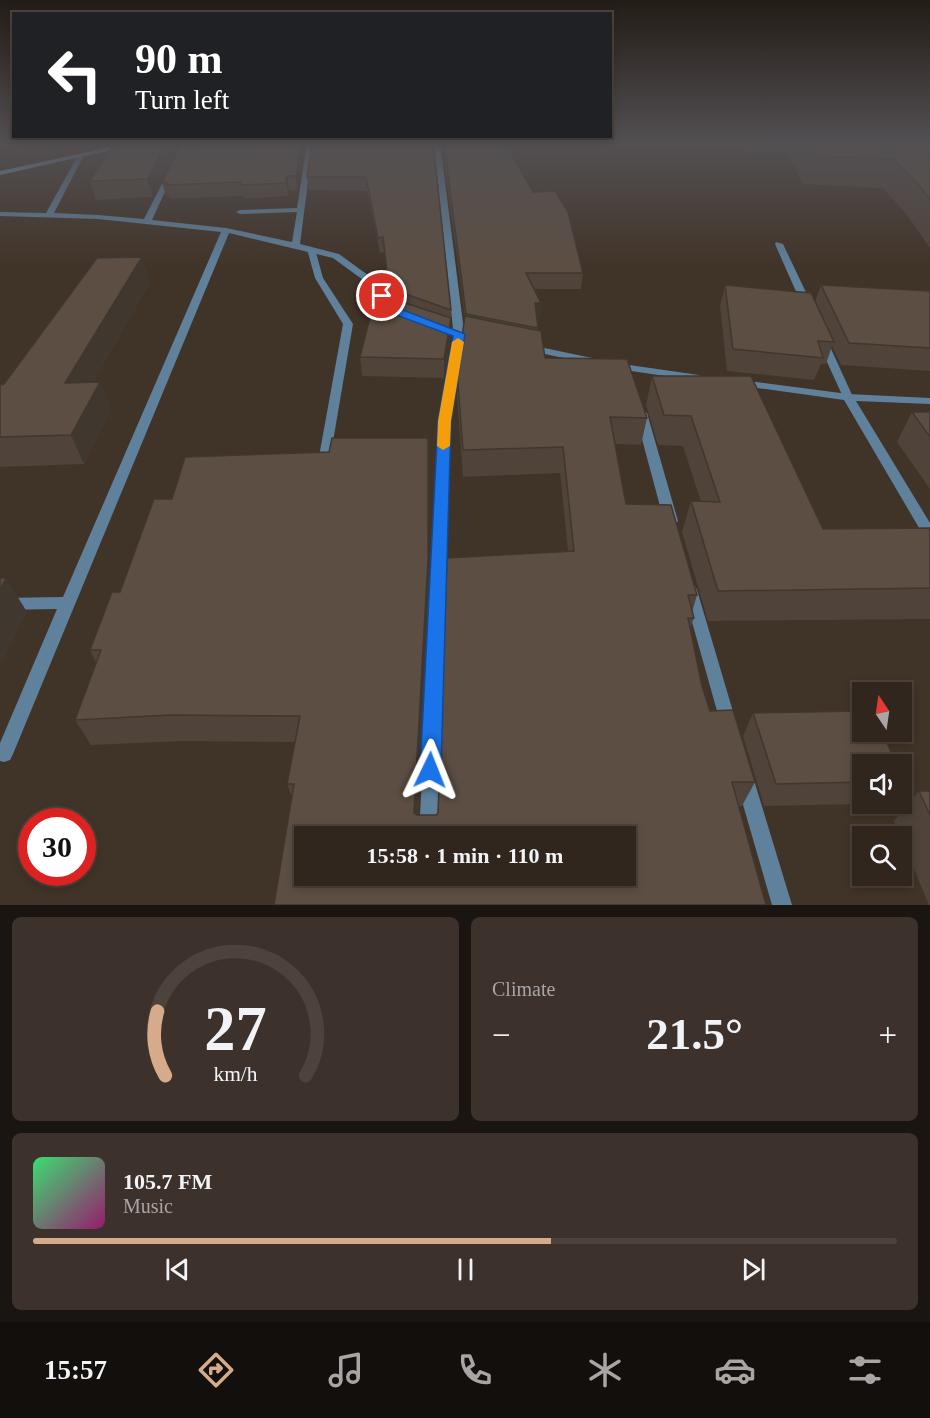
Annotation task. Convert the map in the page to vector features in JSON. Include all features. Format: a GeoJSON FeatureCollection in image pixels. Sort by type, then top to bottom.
{"type":"FeatureCollection","features":[{"type":"Feature","properties":{"kind":"street"},"geometry":{"type":"LineString","coordinates":[[49,214],[65,185]]}},
{"type":"Feature","properties":{"kind":"street"},"geometry":{"type":"LineString","coordinates":[[147,222],[164,185]]}},
{"type":"Feature","properties":{"kind":"street"},"geometry":{"type":"LineString","coordinates":[[296,244],[304,185]]}},
{"type":"Feature","properties":{"kind":"street"},"geometry":{"type":"LineString","coordinates":[[428,826],[444,421],[459,334],[442,185]]}},
{"type":"Feature","properties":{"kind":"street"},"geometry":{"type":"LineString","coordinates":[[240,212],[301,210]]}},
{"type":"Feature","properties":{"kind":"street"},"geometry":{"type":"LineString","coordinates":[[0,214],[49,214],[226,230],[296,244],[336,256],[374,283],[391,310],[411,317]]}},
{"type":"Feature","properties":{"kind":"street"},"geometry":{"type":"LineString","coordinates":[[4,754],[66,603],[173,361],[226,230]]}},
{"type":"Feature","properties":{"kind":"street"},"geometry":{"type":"LineString","coordinates":[[779,244],[811,315]]}},
{"type":"Feature","properties":{"kind":"street"},"geometry":{"type":"LineString","coordinates":[[311,249],[319,278],[348,324],[323,465],[311,465]]}},
{"type":"Feature","properties":{"kind":"street"},"geometry":{"type":"LineString","coordinates":[[430,325],[493,341]]}},
{"type":"Feature","properties":{"kind":"street"},"geometry":{"type":"LineString","coordinates":[[816,326],[848,397],[930,534]]}},
{"type":"Feature","properties":{"kind":"street"},"geometry":{"type":"LineString","coordinates":[[516,345],[630,374],[710,379]]}},
{"type":"Feature","properties":{"kind":"street"},"geometry":{"type":"LineString","coordinates":[[733,382],[848,397],[930,401]]}},
{"type":"Feature","properties":{"kind":"street"},"geometry":{"type":"LineString","coordinates":[[638,403],[676,539]]}},
{"type":"Feature","properties":{"kind":"street"},"geometry":{"type":"LineString","coordinates":[[685,573],[735,745]]}},
{"type":"Feature","properties":{"kind":"street"},"geometry":{"type":"LineString","coordinates":[[0,604],[66,603]]}},
{"type":"Feature","properties":{"kind":"street"},"geometry":{"type":"LineString","coordinates":[[742,767],[782,905]]}},
{"type":"Feature","properties":{"kind":"street"},"geometry":{"type":"LineString","coordinates":[[428,886],[429,905]]}},
{"type":"Feature","properties":{"kind":"building"},"geometry":{"type":"Polygon","coordinates":[[[368,185],[438,185],[451,310],[394,290],[388,281],[383,237],[378,238],[368,185]]]}},
{"type":"Feature","properties":{"kind":"building"},"geometry":{"type":"Polygon","coordinates":[[[449,185],[529,185],[533,192],[555,191],[568,212],[583,273],[526,273],[541,303],[535,303],[538,328],[466,314],[449,185]]]}},
{"type":"Feature","properties":{"kind":"building"},"geometry":{"type":"Polygon","coordinates":[[[919,185],[930,185],[930,199],[919,185]]]}},
{"type":"Feature","properties":{"kind":"building"},"geometry":{"type":"Polygon","coordinates":[[[142,257],[65,383],[100,382],[71,435],[0,437],[0,385],[4,384],[97,258],[142,257]]]}},
{"type":"Feature","properties":{"kind":"building"},"geometry":{"type":"Polygon","coordinates":[[[725,285],[811,293],[834,342],[818,341],[823,358],[733,349],[725,285]]]}},
{"type":"Feature","properties":{"kind":"building"},"geometry":{"type":"Polygon","coordinates":[[[821,285],[930,291],[930,348],[849,343],[821,285]]]}},
{"type":"Feature","properties":{"kind":"building"},"geometry":{"type":"Polygon","coordinates":[[[390,298],[451,318],[444,359],[360,357],[372,309],[391,310],[390,298]]]}},
{"type":"Feature","properties":{"kind":"building"},"geometry":{"type":"Polygon","coordinates":[[[465,316],[541,331],[545,358],[627,359],[647,418],[610,417],[626,504],[671,505],[697,595],[688,595],[694,618],[688,618],[702,686],[710,711],[733,710],[755,782],[732,782],[766,905],[274,905],[294,784],[287,784],[300,716],[170,715],[75,720],[101,650],[90,650],[112,592],[120,592],[154,499],[172,499],[185,457],[329,452],[332,438],[428,438],[428,559],[414,813],[436,815],[438,813],[447,558],[574,551],[563,447],[463,450],[457,371],[465,316]]]}},
{"type":"Feature","properties":{"kind":"building"},"geometry":{"type":"Polygon","coordinates":[[[652,376],[751,376],[823,529],[930,528],[930,588],[718,591],[691,501],[720,502],[691,416],[664,415],[652,376]]]}},
{"type":"Feature","properties":{"kind":"building"},"geometry":{"type":"Polygon","coordinates":[[[912,412],[930,412],[930,437],[912,412]]]}},
{"type":"Feature","properties":{"kind":"building"},"geometry":{"type":"Polygon","coordinates":[[[0,578],[6,578],[0,590],[0,578]]]}},
{"type":"Feature","properties":{"kind":"building"},"geometry":{"type":"Polygon","coordinates":[[[852,711],[852,742],[887,742],[892,754],[852,754],[852,782],[776,784],[753,713],[852,711]]]}},
{"type":"Feature","properties":{"kind":"building"},"geometry":{"type":"Polygon","coordinates":[[[919,791],[930,791],[930,815],[919,791]]]}},
{"type":"Feature","properties":{"kind":"slow traffic"},"geometry":{"type":"LineString","coordinates":[[443,446],[444,421],[458,342]]}},
{"type":"Feature","properties":{"kind":"route"},"geometry":{"type":"LineString","coordinates":[[382,296],[391,310],[459,334],[444,421],[430,770]]}}]}
